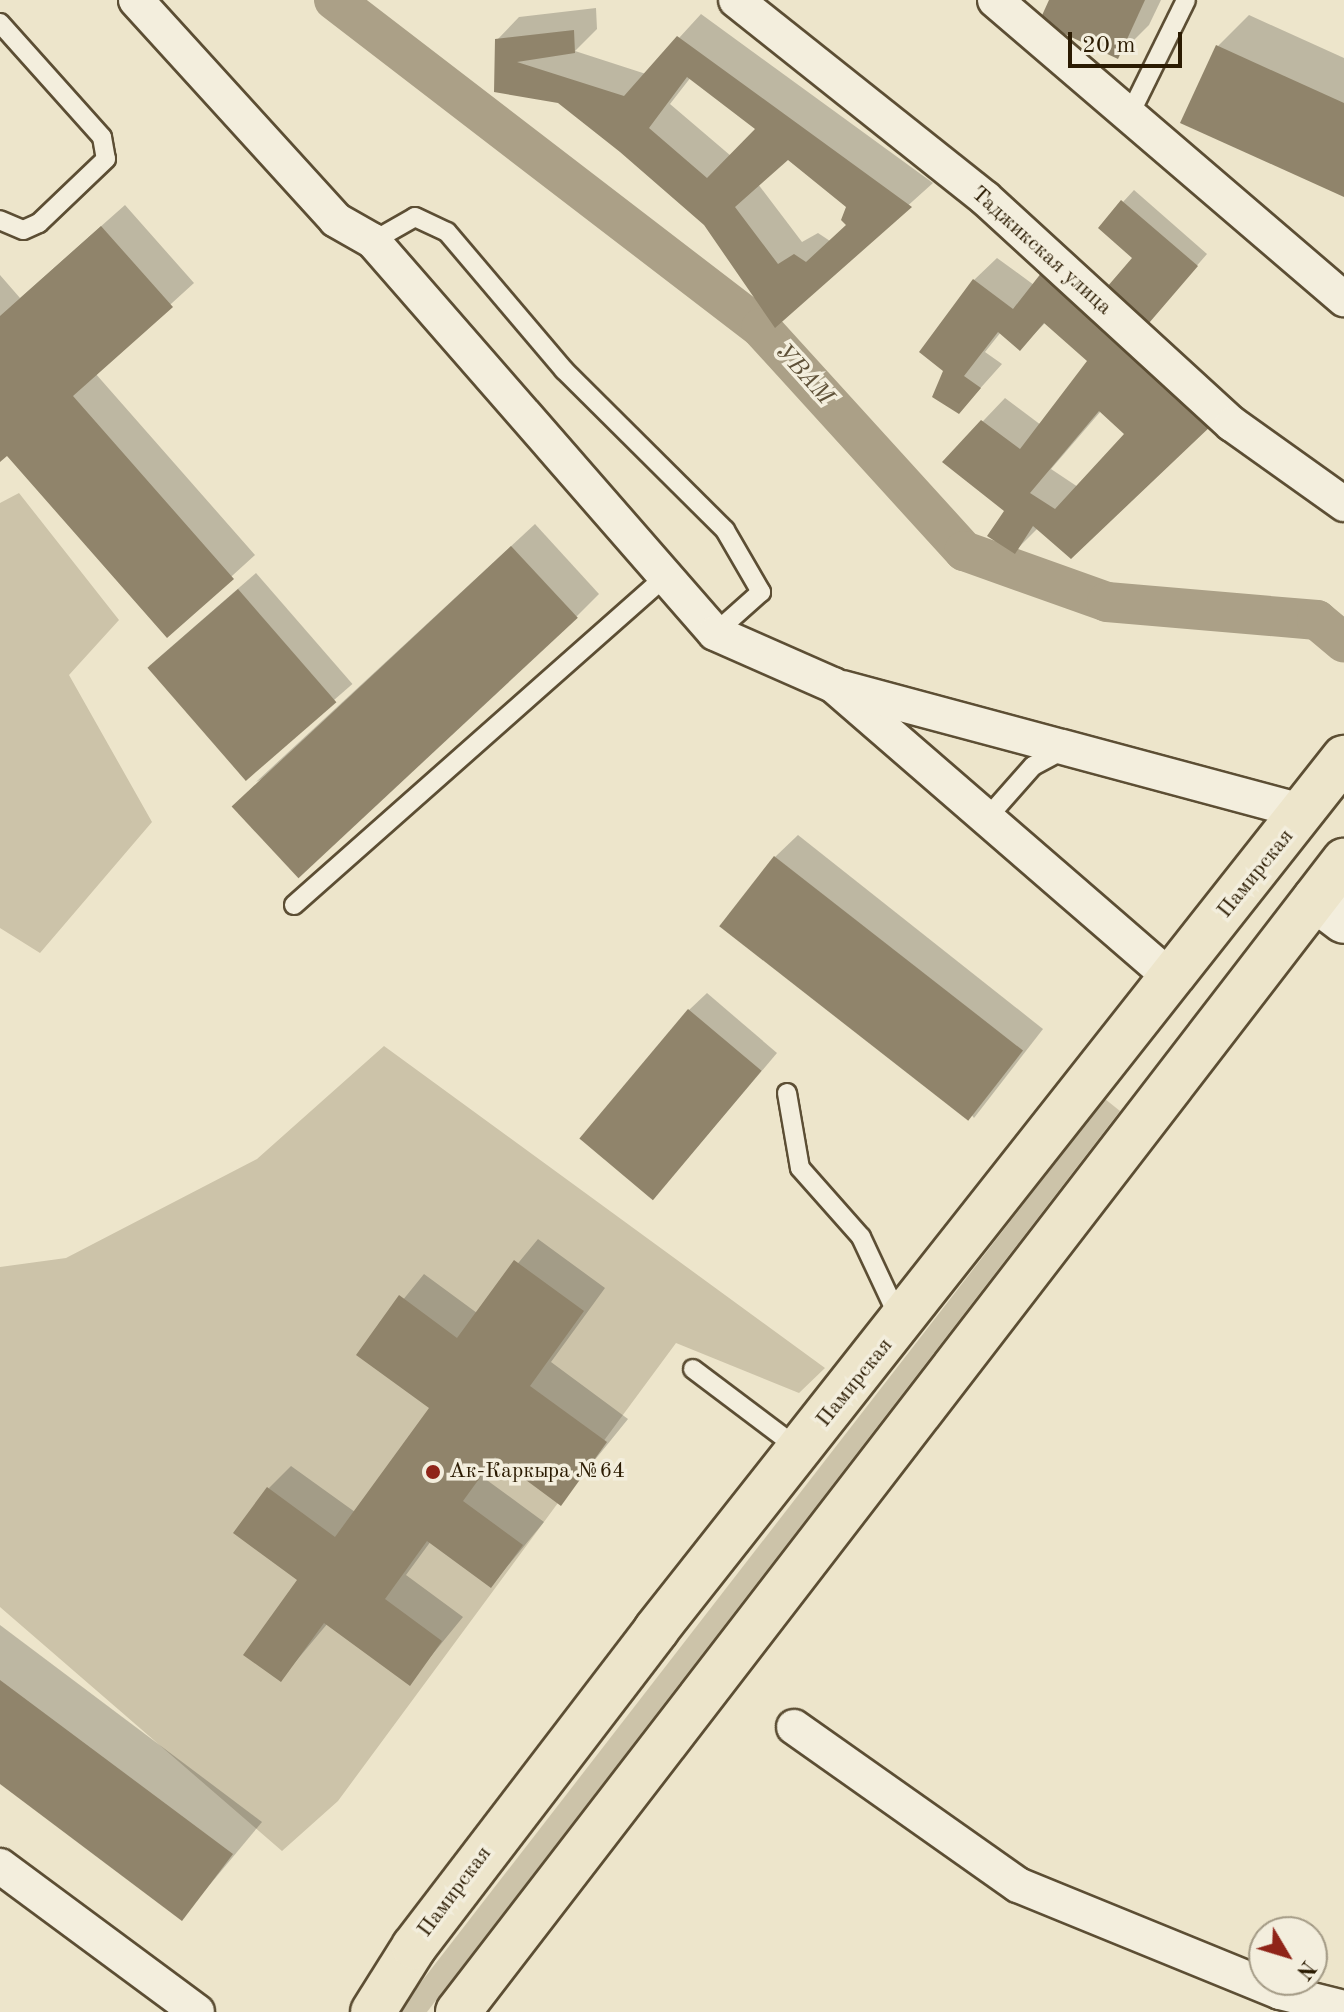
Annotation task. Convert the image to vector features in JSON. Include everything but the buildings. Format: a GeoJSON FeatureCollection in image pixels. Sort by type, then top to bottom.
{"type":"FeatureCollection","features":[{"type":"Feature","properties":{"kind":"main road","name":"Памирская"},"geometry":{"type":"LineString","coordinates":[[373,2012],[423,1934],[1305,812],[1344,758]]}},
{"type":"Feature","properties":{"kind":"main road"},"geometry":{"type":"LineString","coordinates":[[458,2012],[1330,910],[1344,861]]}},
{"type":"Feature","properties":{"kind":"street"},"geometry":{"type":"LineString","coordinates":[[136,0],[336,220],[373,241],[715,633],[833,685],[1305,812]]}},
{"type":"Feature","properties":{"kind":"street","name":"Таджикская улица"},"geometry":{"type":"LineString","coordinates":[[736,0],[985,198],[1232,424],[1344,504]]}},
{"type":"Feature","properties":{"kind":"street"},"geometry":{"type":"LineString","coordinates":[[995,0],[1128,118],[1344,299]]}},
{"type":"Feature","properties":{"kind":"street"},"geometry":{"type":"LineString","coordinates":[[833,685],[1172,979]]}},
{"type":"Feature","properties":{"kind":"street"},"geometry":{"type":"LineString","coordinates":[[794,1727],[1018,1885],[1280,1992],[1344,2008]]}},
{"type":"Feature","properties":{"kind":"street"},"geometry":{"type":"LineString","coordinates":[[0,1866],[197,2012]]}},
{"type":"Feature","properties":{"kind":"lane"},"geometry":{"type":"LineString","coordinates":[[1128,118],[1186,0]]}},
{"type":"Feature","properties":{"kind":"lane"},"geometry":{"type":"LineString","coordinates":[[0,23],[102,137],[106,159],[39,223],[23,230],[0,220]]}},
{"type":"Feature","properties":{"kind":"lane"},"geometry":{"type":"LineString","coordinates":[[373,241],[415,217],[447,232],[564,370],[725,530],[761,592],[715,633]]}},
{"type":"Feature","properties":{"kind":"lane"},"geometry":{"type":"LineString","coordinates":[[294,905],[666,576]]}},
{"type":"Feature","properties":{"kind":"lane"},"geometry":{"type":"LineString","coordinates":[[987,818],[1033,766],[1068,748]]}},
{"type":"Feature","properties":{"kind":"lane"},"geometry":{"type":"LineString","coordinates":[[787,1093],[800,1168],[861,1237],[902,1325]]}},
{"type":"Feature","properties":{"kind":"lane"},"geometry":{"type":"LineString","coordinates":[[693,1369],[801,1450]]}},
{"type":"Feature","properties":{"kind":"shaded area"},"geometry":{"type":"Polygon","coordinates":[[[19,493],[119,620],[69,675],[152,822],[40,953],[0,928],[0,503],[19,493]]]}},
{"type":"Feature","properties":{"kind":"shaded area"},"geometry":{"type":"Polygon","coordinates":[[[384,1046],[825,1368],[799,1393],[676,1343],[338,1801],[282,1851],[0,1607],[0,1267],[66,1258],[257,1159],[384,1046]]]}},
{"type":"Feature","properties":{"kind":"shaded area"},"geometry":{"type":"Polygon","coordinates":[[[1105,1099],[1120,1111],[427,2012],[398,2012],[1105,1099]]]}},
{"type":"Feature","properties":{"kind":"waterway","name":"УВАМ"},"geometry":{"type":"LineString","coordinates":[[334,0],[761,328],[964,551],[1107,602],[1317,620],[1344,643]]}},
{"type":"Feature","properties":{"kind":"place","name":"Ак-Каркыра №64"},"geometry":{"type":"Point","coordinates":[433,1472]}}]}
